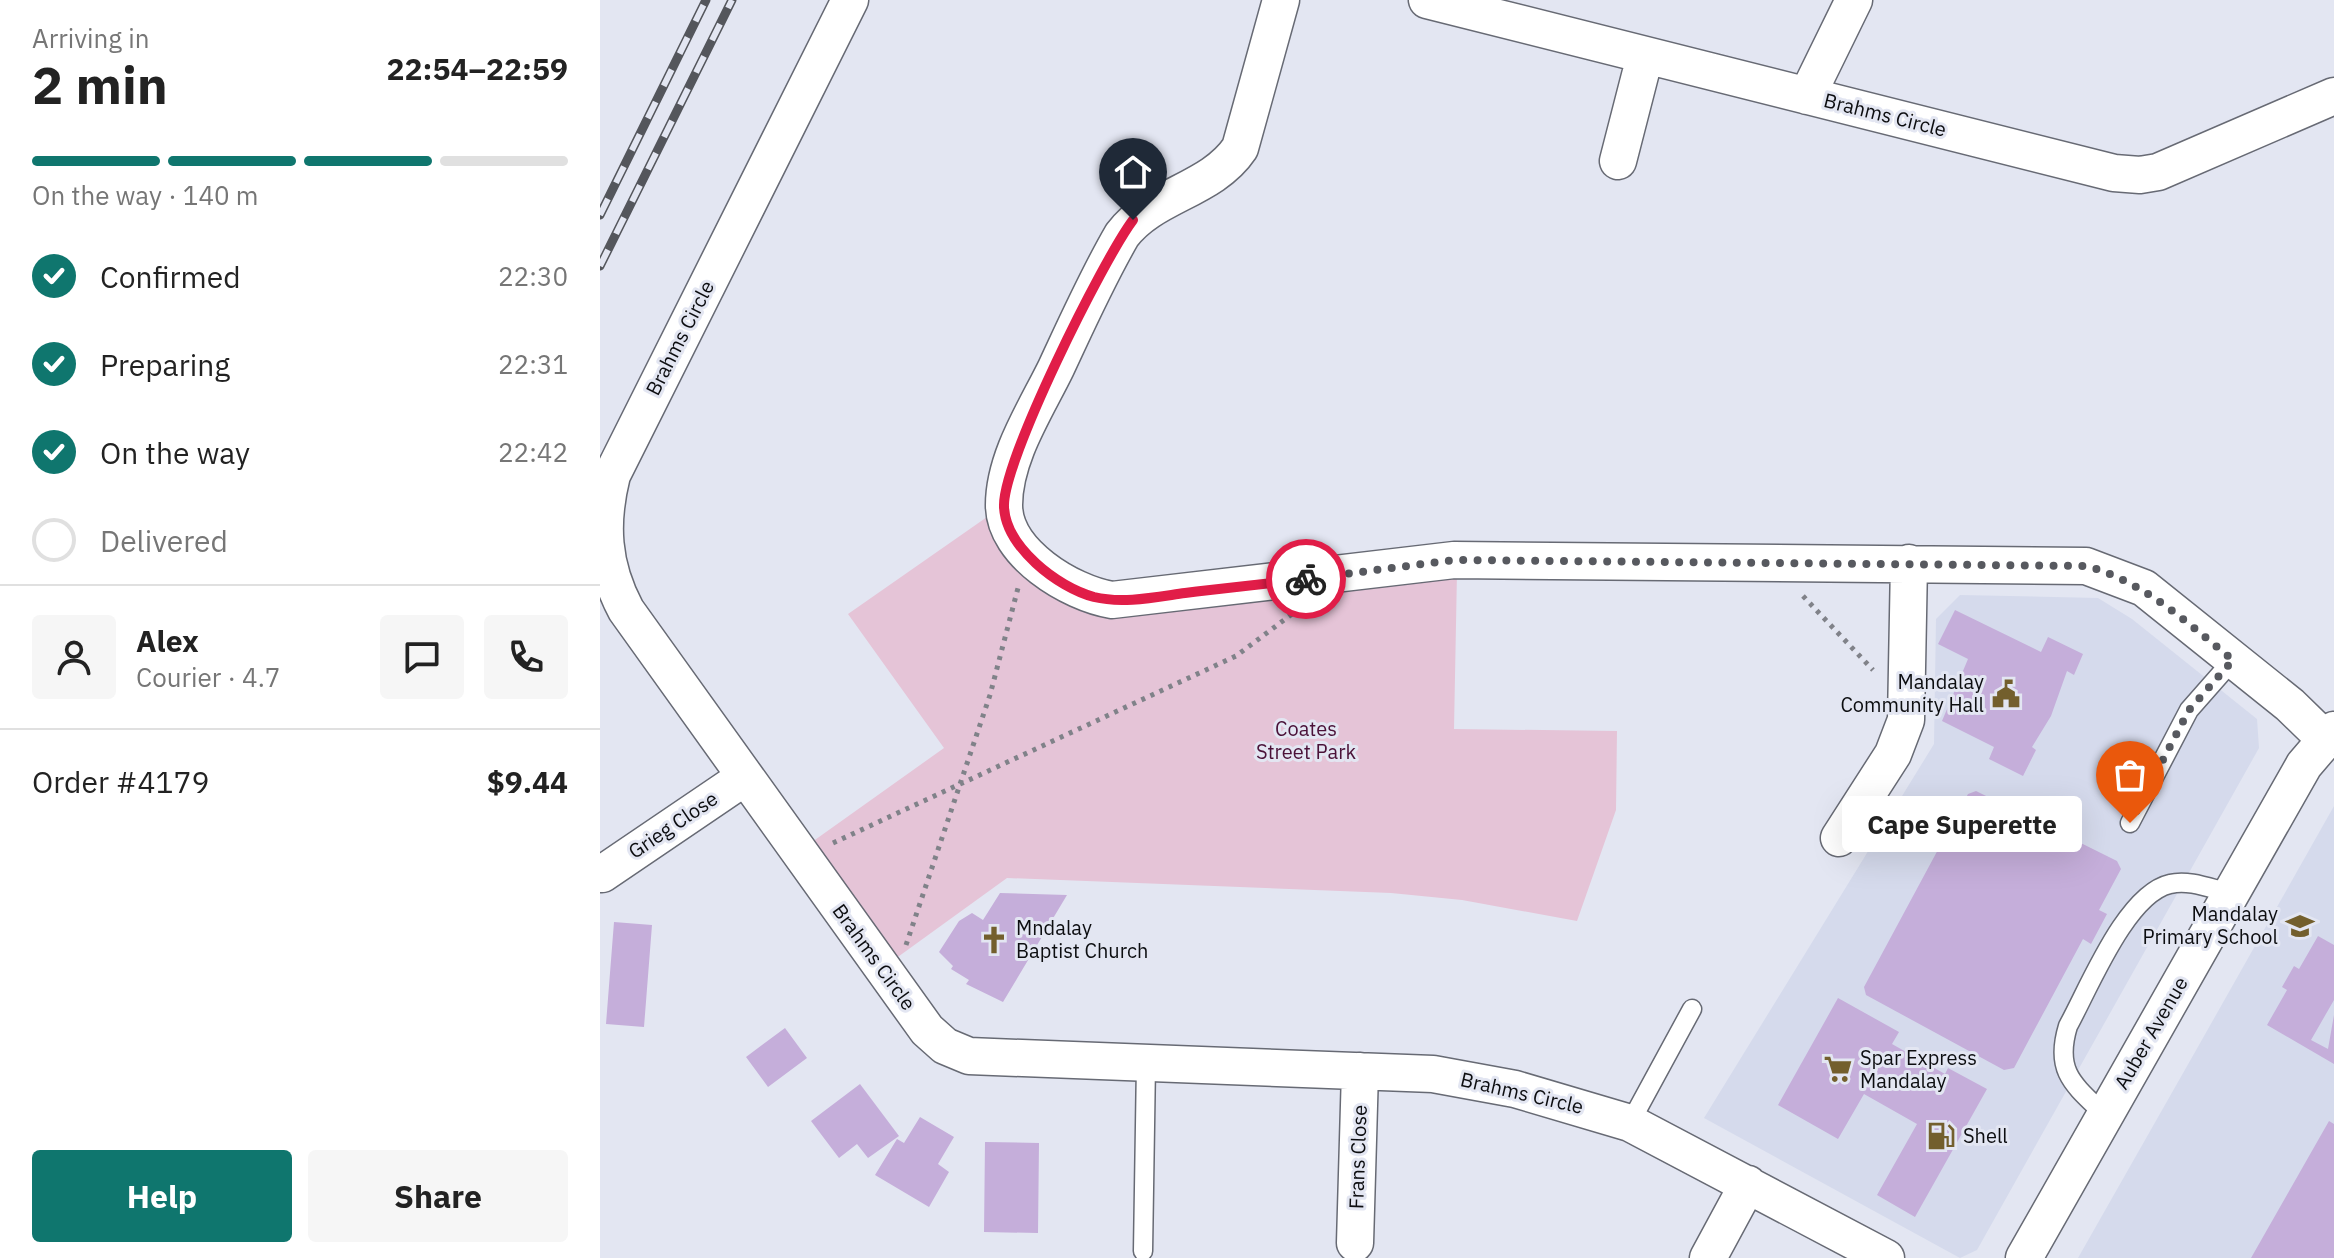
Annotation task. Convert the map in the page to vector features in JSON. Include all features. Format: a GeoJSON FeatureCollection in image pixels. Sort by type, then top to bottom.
{"type":"FeatureCollection","features":[{"type":"Feature","properties":{"kind":"street","name":"Brahms Circle"},"geometry":{"type":"LineString","coordinates":[[850,0],[612,475],[603,512],[604,551],[621,600],[927,1030],[957,1053],[1433,1074],[1600,1111],[1630,1123],[1886,1258]]}},
{"type":"Feature","properties":{"kind":"street"},"geometry":{"type":"LineString","coordinates":[[1281,0],[1240,148],[1216,175],[1149,209],[1122,235],[1013,457],[1007,481],[1007,524],[1028,553],[1057,580],[1094,597],[1112,600],[1454,560],[1770,560],[2086,566],[2112,573],[2144,588],[2330,734]]}},
{"type":"Feature","properties":{"kind":"street","name":"Brahms Circle"},"geometry":{"type":"LineString","coordinates":[[1427,0],[2114,173],[2140,175],[2158,172],[2334,96]]}},
{"type":"Feature","properties":{"kind":"street"},"geometry":{"type":"LineString","coordinates":[[1807,96],[1854,0]]}},
{"type":"Feature","properties":{"kind":"street"},"geometry":{"type":"LineString","coordinates":[[1618,161],[1645,56]]}},
{"type":"Feature","properties":{"kind":"street"},"geometry":{"type":"LineString","coordinates":[[1839,838],[1901,738],[1906,720],[1909,563]]}},
{"type":"Feature","properties":{"kind":"street","name":"Auber Avenue"},"geometry":{"type":"LineString","coordinates":[[2024,1258],[2304,765],[2330,734]]}},
{"type":"Feature","properties":{"kind":"street","name":"Grieg Close"},"geometry":{"type":"LineString","coordinates":[[602,874],[745,777]]}},
{"type":"Feature","properties":{"kind":"street","name":"Frans Close"},"geometry":{"type":"LineString","coordinates":[[1355,1243],[1360,1071]]}},
{"type":"Feature","properties":{"kind":"street"},"geometry":{"type":"LineString","coordinates":[[1708,1258],[1748,1184]]}},
{"type":"Feature","properties":{"kind":"lane"},"geometry":{"type":"LineString","coordinates":[[2130,823],[2189,710],[2233,660]]}},
{"type":"Feature","properties":{"kind":"lane"},"geometry":{"type":"LineString","coordinates":[[2105,1115],[2073,1085],[2066,1072],[2063,1041],[2068,1026],[2129,915],[2142,898],[2171,883],[2230,893]]}},
{"type":"Feature","properties":{"kind":"lane"},"geometry":{"type":"LineString","coordinates":[[1630,1123],[1692,1009]]}},
{"type":"Feature","properties":{"kind":"lane"},"geometry":{"type":"LineString","coordinates":[[1143,1251],[1146,1063]]}},
{"type":"Feature","properties":{"kind":"path"},"geometry":{"type":"LineString","coordinates":[[882,968],[905,946],[915,925],[990,695],[1028,553]]}},
{"type":"Feature","properties":{"kind":"path"},"geometry":{"type":"LineString","coordinates":[[1770,560],[1881,679],[1907,683]]}},
{"type":"Feature","properties":{"kind":"path"},"geometry":{"type":"LineString","coordinates":[[797,849],[839,842],[1236,656],[1302,606],[1300,580]]}},
{"type":"Feature","properties":{"kind":"shaded area"},"geometry":{"type":"Polygon","coordinates":[[[1960,595],[2098,598],[2132,619],[2257,719],[2259,748],[1977,1250],[1960,1258],[1704,1118],[1934,744],[1936,619],[1960,595]]]}},
{"type":"Feature","properties":{"kind":"shaded area","name":"Mandalay Primary School"},"geometry":{"type":"Polygon","coordinates":[[[2334,806],[2334,1258],[2078,1258],[2199,1045],[2334,806]]]}},
{"type":"Feature","properties":{"kind":"green space","name":"Coates Street Park"},"geometry":{"type":"Polygon","coordinates":[[[987,517],[1008,552],[1034,582],[1067,604],[1106,616],[1457,572],[1454,729],[1617,731],[1616,810],[1577,921],[1462,900],[1391,893],[1007,878],[895,959],[812,842],[944,748],[848,614],[987,517]]]}},
{"type":"Feature","properties":{"kind":"building","name":"Mandalay Community Hall"},"geometry":{"type":"Polygon","coordinates":[[[1955,610],[2041,652],[2048,637],[2083,654],[2074,675],[2067,671],[2051,716],[2032,747],[2036,750],[2023,776],[1989,759],[1994,747],[1942,721],[1968,659],[1938,644],[1955,610]]]}},
{"type":"Feature","properties":{"kind":"building"},"geometry":{"type":"Polygon","coordinates":[[[1976,791],[2117,861],[2121,869],[2099,910],[2107,914],[2091,944],[2083,939],[2014,1068],[2004,1070],[1866,995],[1864,987],[1968,794],[1976,791]]]}},
{"type":"Feature","properties":{"kind":"building","name":"Mndalay Baptist Church"},"geometry":{"type":"Polygon","coordinates":[[[1000,893],[1067,895],[1003,1002],[966,984],[969,980],[951,969],[953,966],[939,952],[959,921],[972,913],[983,920],[1000,893]]]}},
{"type":"Feature","properties":{"kind":"building"},"geometry":{"type":"Polygon","coordinates":[[[614,922],[652,925],[644,1027],[606,1024],[614,922]]]}},
{"type":"Feature","properties":{"kind":"building"},"geometry":{"type":"Polygon","coordinates":[[[2318,936],[2334,945],[2334,1000],[2311,1040],[2328,1049],[2334,1015],[2334,1064],[2267,1025],[2287,990],[2282,987],[2294,966],[2299,969],[2318,936]]]}},
{"type":"Feature","properties":{"kind":"building"},"geometry":{"type":"Polygon","coordinates":[[[1838,998],[1899,1032],[1892,1044],[1945,1074],[1948,1068],[1987,1089],[1915,1217],[1877,1195],[1917,1124],[1864,1094],[1838,1139],[1778,1105],[1838,998]]]}},
{"type":"Feature","properties":{"kind":"building"},"geometry":{"type":"Polygon","coordinates":[[[785,1028],[807,1058],[768,1087],[746,1057],[785,1028]]]}},
{"type":"Feature","properties":{"kind":"building"},"geometry":{"type":"Polygon","coordinates":[[[860,1084],[899,1136],[868,1158],[857,1144],[839,1158],[811,1121],[860,1084]]]}},
{"type":"Feature","properties":{"kind":"building"},"geometry":{"type":"Polygon","coordinates":[[[920,1117],[954,1137],[938,1164],[949,1172],[929,1207],[875,1175],[897,1139],[904,1143],[920,1117]]]}},
{"type":"Feature","properties":{"kind":"building"},"geometry":{"type":"Polygon","coordinates":[[[2329,1121],[2334,1124],[2334,1258],[2251,1258],[2329,1121]]]}},
{"type":"Feature","properties":{"kind":"building"},"geometry":{"type":"Polygon","coordinates":[[[985,1142],[1039,1143],[1038,1233],[984,1232],[985,1142]]]}},
{"type":"Feature","properties":{"kind":"railway"},"geometry":{"type":"LineString","coordinates":[[600,215],[706,0]]}},
{"type":"Feature","properties":{"kind":"railway"},"geometry":{"type":"LineString","coordinates":[[600,266],[732,0]]}},
{"type":"Feature","properties":{"kind":"way so far"},"geometry":{"type":"LineString","coordinates":[[1306,579],[1454,560],[1770,560],[2086,566],[2112,573],[2144,588],[2233,660],[2189,710],[2166,748],[2130,823]]}},
{"type":"Feature","properties":{"kind":"place","name":"Mandalay Community Hall"},"geometry":{"type":"Point","coordinates":[2006,694]}},
{"type":"Feature","properties":{"kind":"place","name":"Cape Superette"},"geometry":{"type":"Point","coordinates":[2130,823]}},
{"type":"Feature","properties":{"kind":"place","name":"Mandalay Primary School"},"geometry":{"type":"Point","coordinates":[2300,926]}},
{"type":"Feature","properties":{"kind":"place","name":"Mndalay Baptist Church"},"geometry":{"type":"Point","coordinates":[994,940]}},
{"type":"Feature","properties":{"kind":"place","name":"Spar Express Mandalay"},"geometry":{"type":"Point","coordinates":[1838,1069]}},
{"type":"Feature","properties":{"kind":"place","name":"Shell"},"geometry":{"type":"Point","coordinates":[1941,1136]}},
{"type":"Feature","properties":{"kind":"route"},"geometry":{"type":"LineString","coordinates":[[1133,220],[1109,257],[1013,457],[1004,505],[1007,524],[1028,553],[1057,580],[1094,597],[1136,599],[1306,579]]}}]}
